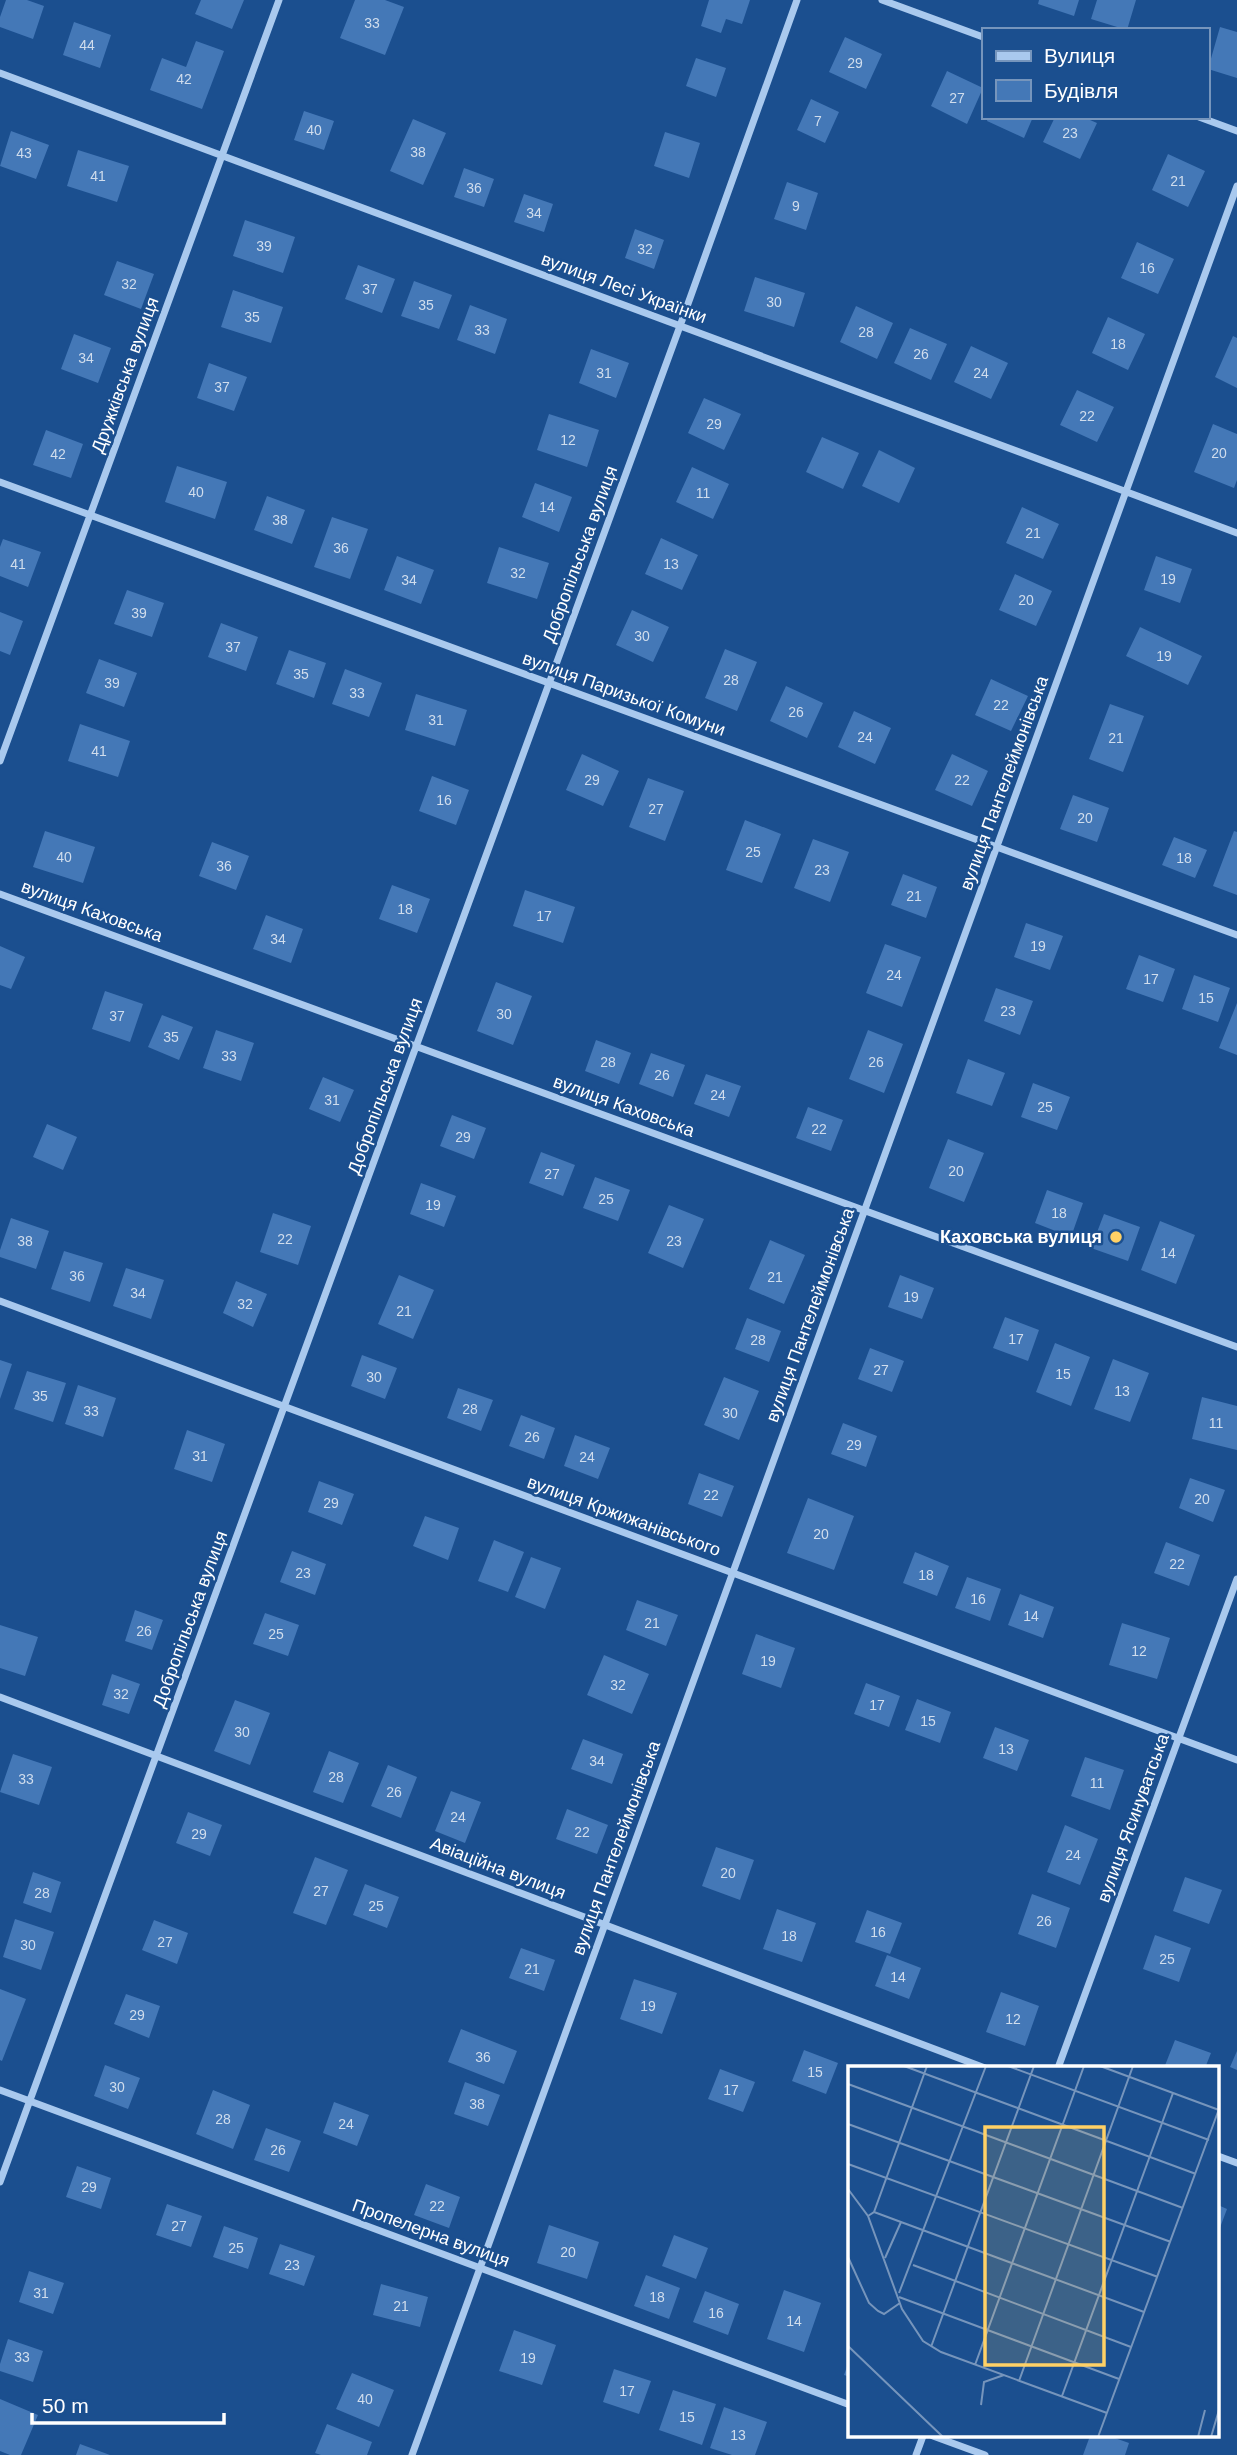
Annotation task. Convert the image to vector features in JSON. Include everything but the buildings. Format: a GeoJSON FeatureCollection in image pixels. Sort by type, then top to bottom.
{"type":"FeatureCollection","features":[{"type":"Feature","properties":{"kind":"street","name":"Дружківська вулиця"},"geometry":{"type":"LineString","coordinates":[[0,761],[279,0]]}},
{"type":"Feature","properties":{"kind":"street","name":"Добропільська вулиця"},"geometry":{"type":"LineString","coordinates":[[0,2182],[550,683],[797,0]]}},
{"type":"Feature","properties":{"kind":"street"},"geometry":{"type":"LineString","coordinates":[[882,0],[982,37]]}},
{"type":"Feature","properties":{"kind":"street","name":"вулиця Лесі Українки"},"geometry":{"type":"LineString","coordinates":[[0,73],[1237,533]]}},
{"type":"Feature","properties":{"kind":"street"},"geometry":{"type":"LineString","coordinates":[[1204,119],[1237,131]]}},
{"type":"Feature","properties":{"kind":"street","name":"вулиця Пантелеймонівська"},"geometry":{"type":"LineString","coordinates":[[411,2455],[1237,186]]}},
{"type":"Feature","properties":{"kind":"street","name":"вулиця Паризької Комуни"},"geometry":{"type":"LineString","coordinates":[[0,482],[1237,935]]}},
{"type":"Feature","properties":{"kind":"street","name":"вулиця Каховська"},"geometry":{"type":"LineString","coordinates":[[0,894],[1237,1347]]}},
{"type":"Feature","properties":{"kind":"street","name":"вулиця Кржижанівського"},"geometry":{"type":"LineString","coordinates":[[0,1301],[1237,1760]]}},
{"type":"Feature","properties":{"kind":"street","name":"вулиця Ясинуватська"},"geometry":{"type":"LineString","coordinates":[[1059,2066],[1237,1579]]}},
{"type":"Feature","properties":{"kind":"street","name":"Авіаційна вулиця"},"geometry":{"type":"LineString","coordinates":[[0,1697],[980,2066]]}},
{"type":"Feature","properties":{"kind":"street","name":"Пропелерна вулиця"},"geometry":{"type":"LineString","coordinates":[[0,2090],[848,2404]]}},
{"type":"Feature","properties":{"kind":"street"},"geometry":{"type":"LineString","coordinates":[[1220,2157],[1237,2163]]}},
{"type":"Feature","properties":{"kind":"street"},"geometry":{"type":"LineString","coordinates":[[916,2455],[922,2438]]}},
{"type":"Feature","properties":{"kind":"street"},"geometry":{"type":"LineString","coordinates":[[938,2438],[985,2455]]}},
{"type":"Feature","properties":{"kind":"place","name":"Каховська вулиця"},"geometry":{"type":"Point","coordinates":[1116,1237]}}]}
